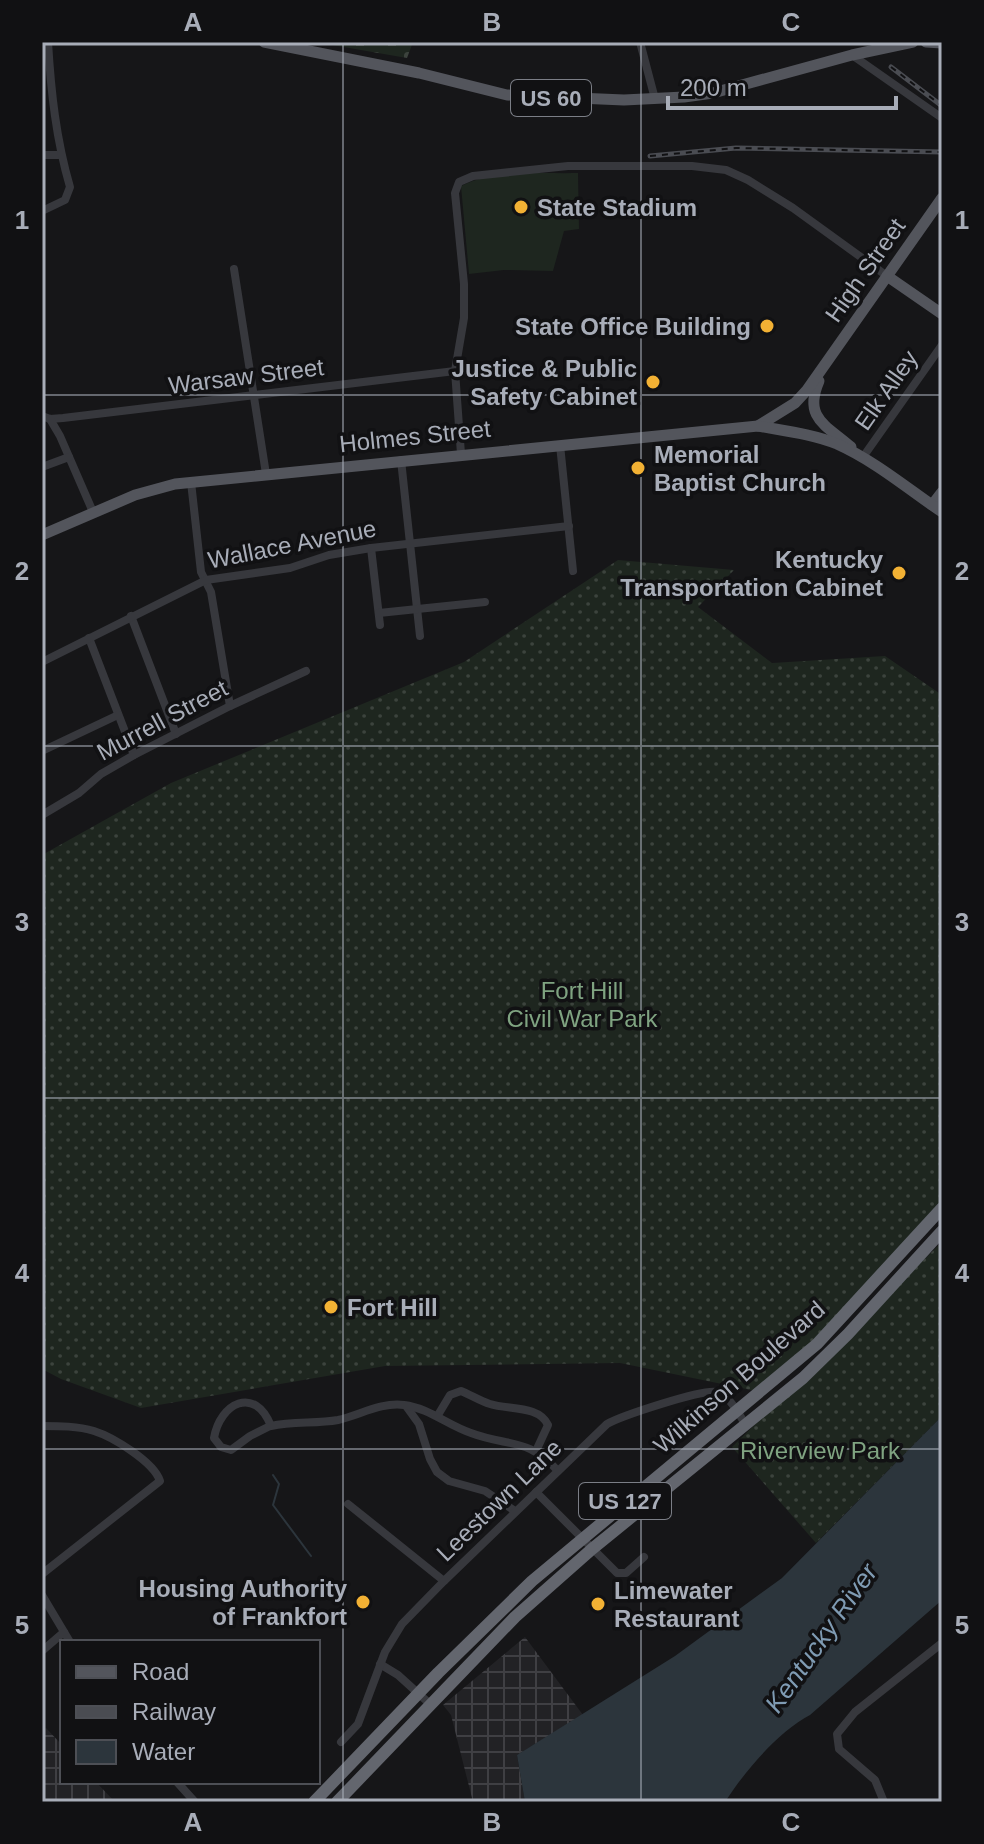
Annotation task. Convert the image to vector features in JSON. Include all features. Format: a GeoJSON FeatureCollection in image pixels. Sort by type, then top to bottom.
{"type":"FeatureCollection","features":[{"type":"Feature","properties":{"kind":"highway","name":"Wilkinson Boulevard"},"geometry":{"type":"LineString","coordinates":[[314,1802],[499,1611],[580,1538],[737,1412],[825,1336],[942,1208]]}},
{"type":"Feature","properties":{"kind":"highway","name":"Wilkinson Boulevard"},"geometry":{"type":"LineString","coordinates":[[337,1802],[515,1617],[592,1549],[746,1425],[834,1349],[942,1231]]}},
{"type":"Feature","properties":{"kind":"main road","name":"US 60"},"geometry":{"type":"LineString","coordinates":[[264,42],[419,73],[507,95],[580,100],[655,99],[713,93],[852,55],[913,42]]}},
{"type":"Feature","properties":{"kind":"main road"},"geometry":{"type":"LineString","coordinates":[[926,42],[942,43]]}},
{"type":"Feature","properties":{"kind":"main road","name":"High Street"},"geometry":{"type":"LineString","coordinates":[[758,426],[795,403],[824,368],[942,198]]}},
{"type":"Feature","properties":{"kind":"main road"},"geometry":{"type":"LineString","coordinates":[[887,276],[942,314]]}},
{"type":"Feature","properties":{"kind":"main road","name":"High Street"},"geometry":{"type":"LineString","coordinates":[[824,368],[813,398],[815,414],[863,457]]}},
{"type":"Feature","properties":{"kind":"main road","name":"Holmes Street"},"geometry":{"type":"LineString","coordinates":[[42,535],[148,490],[191,482],[461,454],[758,426],[802,433],[837,444],[863,457]]}},
{"type":"Feature","properties":{"kind":"main road"},"geometry":{"type":"LineString","coordinates":[[863,457],[937,509],[942,492]]}},
{"type":"Feature","properties":{"kind":"street"},"geometry":{"type":"LineString","coordinates":[[42,211],[58,204],[68,194],[70,187],[52,105],[48,42]]}},
{"type":"Feature","properties":{"kind":"street"},"geometry":{"type":"LineString","coordinates":[[640,42],[655,99]]}},
{"type":"Feature","properties":{"kind":"street"},"geometry":{"type":"LineString","coordinates":[[852,55],[942,118]]}},
{"type":"Feature","properties":{"kind":"street"},"geometry":{"type":"LineString","coordinates":[[42,155],[61,155]]}},
{"type":"Feature","properties":{"kind":"street"},"geometry":{"type":"LineString","coordinates":[[461,454],[455,371],[464,318],[464,284],[455,204],[459,182],[473,176],[568,166],[692,166],[726,170],[793,208],[887,276]]}},
{"type":"Feature","properties":{"kind":"street"},"geometry":{"type":"LineString","coordinates":[[234,269],[266,474]]}},
{"type":"Feature","properties":{"kind":"street","name":"Elk Alley"},"geometry":{"type":"LineString","coordinates":[[863,457],[942,345]]}},
{"type":"Feature","properties":{"kind":"street","name":"Warsaw Street"},"geometry":{"type":"LineString","coordinates":[[46,417],[455,371]]}},
{"type":"Feature","properties":{"kind":"street"},"geometry":{"type":"LineString","coordinates":[[46,417],[69,457],[93,512]]}},
{"type":"Feature","properties":{"kind":"street"},"geometry":{"type":"LineString","coordinates":[[560,445],[573,571]]}},
{"type":"Feature","properties":{"kind":"street"},"geometry":{"type":"LineString","coordinates":[[42,467],[69,457]]}},
{"type":"Feature","properties":{"kind":"street"},"geometry":{"type":"LineString","coordinates":[[401,460],[420,636]]}},
{"type":"Feature","properties":{"kind":"street"},"geometry":{"type":"LineString","coordinates":[[191,482],[201,572],[211,592],[230,706]]}},
{"type":"Feature","properties":{"kind":"street","name":"Wallace Avenue"},"geometry":{"type":"LineString","coordinates":[[42,662],[206,580],[290,568],[329,555],[371,548],[569,526]]}},
{"type":"Feature","properties":{"kind":"street"},"geometry":{"type":"LineString","coordinates":[[371,548],[380,625]]}},
{"type":"Feature","properties":{"kind":"street"},"geometry":{"type":"LineString","coordinates":[[379,613],[485,602]]}},
{"type":"Feature","properties":{"kind":"street"},"geometry":{"type":"LineString","coordinates":[[131,616],[176,734]]}},
{"type":"Feature","properties":{"kind":"street"},"geometry":{"type":"LineString","coordinates":[[89,638],[134,755]]}},
{"type":"Feature","properties":{"kind":"street","name":"Murrell Street"},"geometry":{"type":"LineString","coordinates":[[42,815],[134,755],[306,671]]}},
{"type":"Feature","properties":{"kind":"street"},"geometry":{"type":"LineString","coordinates":[[42,751],[118,715]]}},
{"type":"Feature","properties":{"kind":"street"},"geometry":{"type":"LineString","coordinates":[[438,1415],[450,1395],[461,1391],[491,1405],[539,1415],[548,1425],[536,1451]]}},
{"type":"Feature","properties":{"kind":"street","name":"Leestown Lane"},"geometry":{"type":"LineString","coordinates":[[341,1742],[358,1724],[380,1664],[402,1624],[607,1424],[629,1414],[712,1392],[727,1398],[746,1425]]}},
{"type":"Feature","properties":{"kind":"street"},"geometry":{"type":"LineString","coordinates":[[271,1426],[258,1405],[246,1402],[235,1406],[218,1425],[214,1438],[223,1448],[234,1449],[250,1436],[271,1426],[337,1420],[373,1408],[404,1405],[438,1415],[471,1433],[524,1445],[536,1451],[558,1471]]}},
{"type":"Feature","properties":{"kind":"street"},"geometry":{"type":"LineString","coordinates":[[404,1405],[423,1432],[437,1472],[449,1481],[485,1491],[515,1511]]}},
{"type":"Feature","properties":{"kind":"street"},"geometry":{"type":"LineString","coordinates":[[416,1418],[424,1411]]}},
{"type":"Feature","properties":{"kind":"street"},"geometry":{"type":"LineString","coordinates":[[42,1426],[70,1426],[93,1430],[112,1438],[153,1469],[160,1481],[42,1574]]}},
{"type":"Feature","properties":{"kind":"street"},"geometry":{"type":"LineString","coordinates":[[536,1492],[620,1574],[644,1557]]}},
{"type":"Feature","properties":{"kind":"street"},"geometry":{"type":"LineString","coordinates":[[348,1504],[444,1581]]}},
{"type":"Feature","properties":{"kind":"street"},"geometry":{"type":"LineString","coordinates":[[42,1595],[69,1640]]}},
{"type":"Feature","properties":{"kind":"street"},"geometry":{"type":"LineString","coordinates":[[42,1651],[64,1632]]}},
{"type":"Feature","properties":{"kind":"street"},"geometry":{"type":"LineString","coordinates":[[884,1802],[875,1780],[839,1749],[837,1734],[855,1712],[942,1643]]}},
{"type":"Feature","properties":{"kind":"street"},"geometry":{"type":"LineString","coordinates":[[380,1664],[398,1675],[430,1704]]}},
{"type":"Feature","properties":{"kind":"street"},"geometry":{"type":"LineString","coordinates":[[179,1784],[195,1802]]}},
{"type":"Feature","properties":{"kind":"shaded area"},"geometry":{"type":"Polygon","coordinates":[[[525,1637],[583,1715],[517,1755],[525,1802],[473,1802],[451,1715],[443,1705],[525,1637]]]}},
{"type":"Feature","properties":{"kind":"shaded area"},"geometry":{"type":"Polygon","coordinates":[[[46,1728],[60,1743],[60,1784],[98,1784],[115,1802],[42,1802],[42,1731],[46,1728]]]}},
{"type":"Feature","properties":{"kind":"green space"},"geometry":{"type":"Polygon","coordinates":[[[315,42],[413,42],[407,58],[315,42]]]}},
{"type":"Feature","properties":{"kind":"green space","name":"State Stadium"},"geometry":{"type":"Polygon","coordinates":[[[578,173],[579,229],[564,231],[553,271],[504,270],[469,274],[461,186],[503,175],[578,173]]]}},
{"type":"Feature","properties":{"kind":"green space","name":"Fort Hill Civil War Park"},"geometry":{"type":"Polygon","coordinates":[[[618,560],[734,570],[698,607],[772,663],[885,656],[942,695],[942,1202],[840,1321],[761,1392],[620,1363],[385,1366],[141,1408],[42,1369],[42,855],[171,783],[464,662],[618,560]]]}},
{"type":"Feature","properties":{"kind":"green space","name":"Riverview Park"},"geometry":{"type":"Polygon","coordinates":[[[942,1242],[942,1416],[816,1543],[732,1447],[942,1242]]]}},
{"type":"Feature","properties":{"kind":"water","name":"Kentucky River"},"geometry":{"type":"Polygon","coordinates":[[[942,1416],[942,1600],[810,1715],[774,1742],[752,1765],[725,1802],[525,1802],[517,1755],[675,1656],[782,1578],[942,1416]]]}},
{"type":"Feature","properties":{"kind":"waterway"},"geometry":{"type":"LineString","coordinates":[[273,1475],[279,1484],[273,1505],[311,1556]]}},
{"type":"Feature","properties":{"kind":"railway"},"geometry":{"type":"LineString","coordinates":[[891,67],[942,106]]}},
{"type":"Feature","properties":{"kind":"railway"},"geometry":{"type":"LineString","coordinates":[[650,156],[736,148],[942,152]]}},
{"type":"Feature","properties":{"kind":"place","name":"State Stadium"},"geometry":{"type":"Point","coordinates":[521,207]}},
{"type":"Feature","properties":{"kind":"place","name":"State Office Building"},"geometry":{"type":"Point","coordinates":[767,326]}},
{"type":"Feature","properties":{"kind":"place","name":"Justice & Public Safety Cabinet"},"geometry":{"type":"Point","coordinates":[653,382]}},
{"type":"Feature","properties":{"kind":"place","name":"Memorial Baptist Church"},"geometry":{"type":"Point","coordinates":[638,468]}},
{"type":"Feature","properties":{"kind":"place","name":"Kentucky Transportation Cabinet"},"geometry":{"type":"Point","coordinates":[899,573]}},
{"type":"Feature","properties":{"kind":"place","name":"Fort Hill"},"geometry":{"type":"Point","coordinates":[331,1307]}},
{"type":"Feature","properties":{"kind":"place","name":"Housing Authority of Frankfort"},"geometry":{"type":"Point","coordinates":[363,1602]}},
{"type":"Feature","properties":{"kind":"place","name":"Limewater Restaurant"},"geometry":{"type":"Point","coordinates":[598,1604]}}]}
